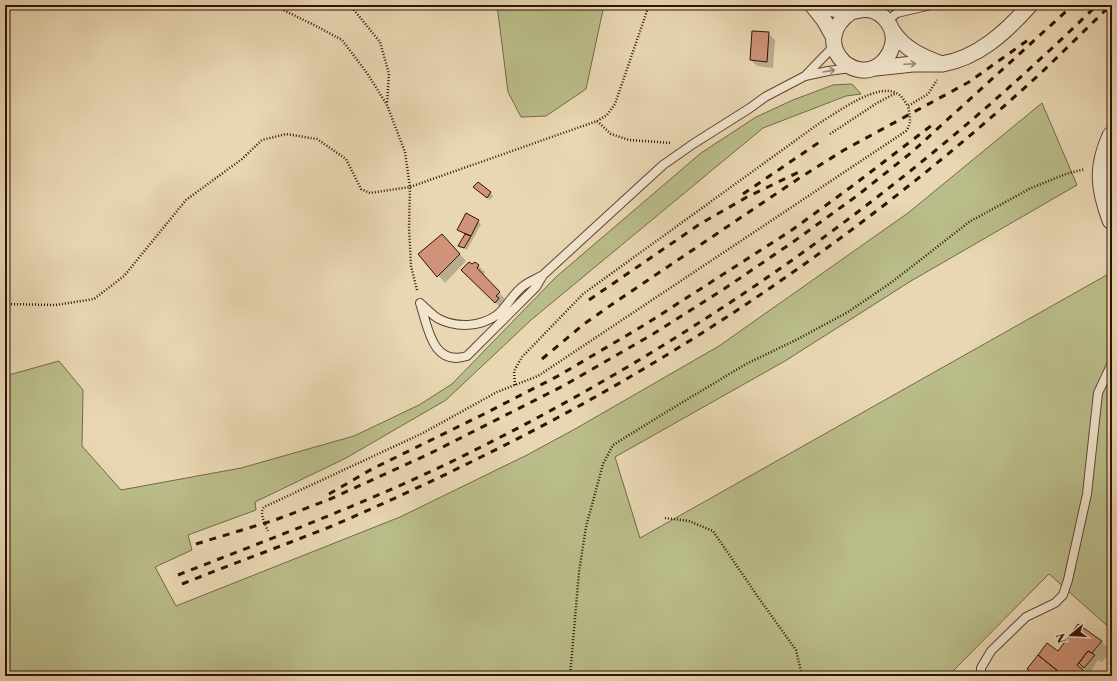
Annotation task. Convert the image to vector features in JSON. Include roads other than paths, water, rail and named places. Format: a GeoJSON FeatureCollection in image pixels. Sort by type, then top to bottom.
{"type":"FeatureCollection","features":[{"type":"Feature","properties":{"kind":"street"},"geometry":{"type":"LineString","coordinates":[[812,5],[824,20],[834,41],[838,55],[844,62],[852,67],[861,69],[871,69],[892,65],[942,64],[955,62],[980,50],[993,41],[1030,5]]}},
{"type":"Feature","properties":{"kind":"street"},"geometry":{"type":"LineString","coordinates":[[819,5],[832,9],[870,10],[880,14],[890,25],[897,38],[916,54],[942,64]]}},
{"type":"Feature","properties":{"kind":"street"},"geometry":{"type":"LineString","coordinates":[[834,41],[836,26],[842,18],[861,9]]}},
{"type":"Feature","properties":{"kind":"street"},"geometry":{"type":"LineString","coordinates":[[871,69],[880,65],[892,50],[894,40],[890,25]]}},
{"type":"Feature","properties":{"kind":"street"},"geometry":{"type":"LineString","coordinates":[[1112,136],[1105,152],[1102,185],[1112,220]]}},
{"type":"Feature","properties":{"kind":"lane"},"geometry":{"type":"LineString","coordinates":[[890,25],[897,13],[931,5]]}},
{"type":"Feature","properties":{"kind":"lane"},"geometry":{"type":"LineString","coordinates":[[805,76],[834,41]]}},
{"type":"Feature","properties":{"kind":"lane"},"geometry":{"type":"LineString","coordinates":[[543,275],[536,287],[527,297],[467,356],[458,359],[449,358],[432,342],[420,303],[437,318],[453,325],[466,326],[481,323],[498,314],[521,288],[543,275],[663,165],[693,144],[765,97],[805,76],[852,67]]}},
{"type":"Feature","properties":{"kind":"lane"},"geometry":{"type":"LineString","coordinates":[[981,676],[981,668],[991,651],[1026,617],[1055,603],[1063,595],[1068,580],[1087,494],[1098,393],[1112,363]]}},
{"type":"Feature","properties":{"kind":"railway"},"geometry":{"type":"LineString","coordinates":[[196,544],[275,520],[328,500],[429,454],[563,386],[653,334],[724,289],[858,195],[912,152],[1073,5]]}},
{"type":"Feature","properties":{"kind":"railway"},"geometry":{"type":"LineString","coordinates":[[178,575],[331,515],[444,465],[565,403],[648,355],[728,304],[806,250],[882,193],[956,133],[1028,70],[1097,5]]}},
{"type":"Feature","properties":{"kind":"railway"},"geometry":{"type":"LineString","coordinates":[[182,584],[332,526],[389,501],[483,456],[558,417],[633,375],[705,331],[847,234],[914,181],[980,127],[1043,71],[1111,5]]}},
{"type":"Feature","properties":{"kind":"railway"},"geometry":{"type":"LineString","coordinates":[[542,359],[584,324],[611,305],[798,179],[844,150],[969,82],[1028,40]]}},
{"type":"Feature","properties":{"kind":"railway"},"geometry":{"type":"LineString","coordinates":[[329,494],[372,469],[558,376],[646,324],[792,230],[936,122]]}},
{"type":"Feature","properties":{"kind":"railway"},"geometry":{"type":"LineString","coordinates":[[743,194],[824,139]]}},
{"type":"Feature","properties":{"kind":"railway"},"geometry":{"type":"LineString","coordinates":[[589,300],[700,224],[747,197],[799,172]]}}]}
